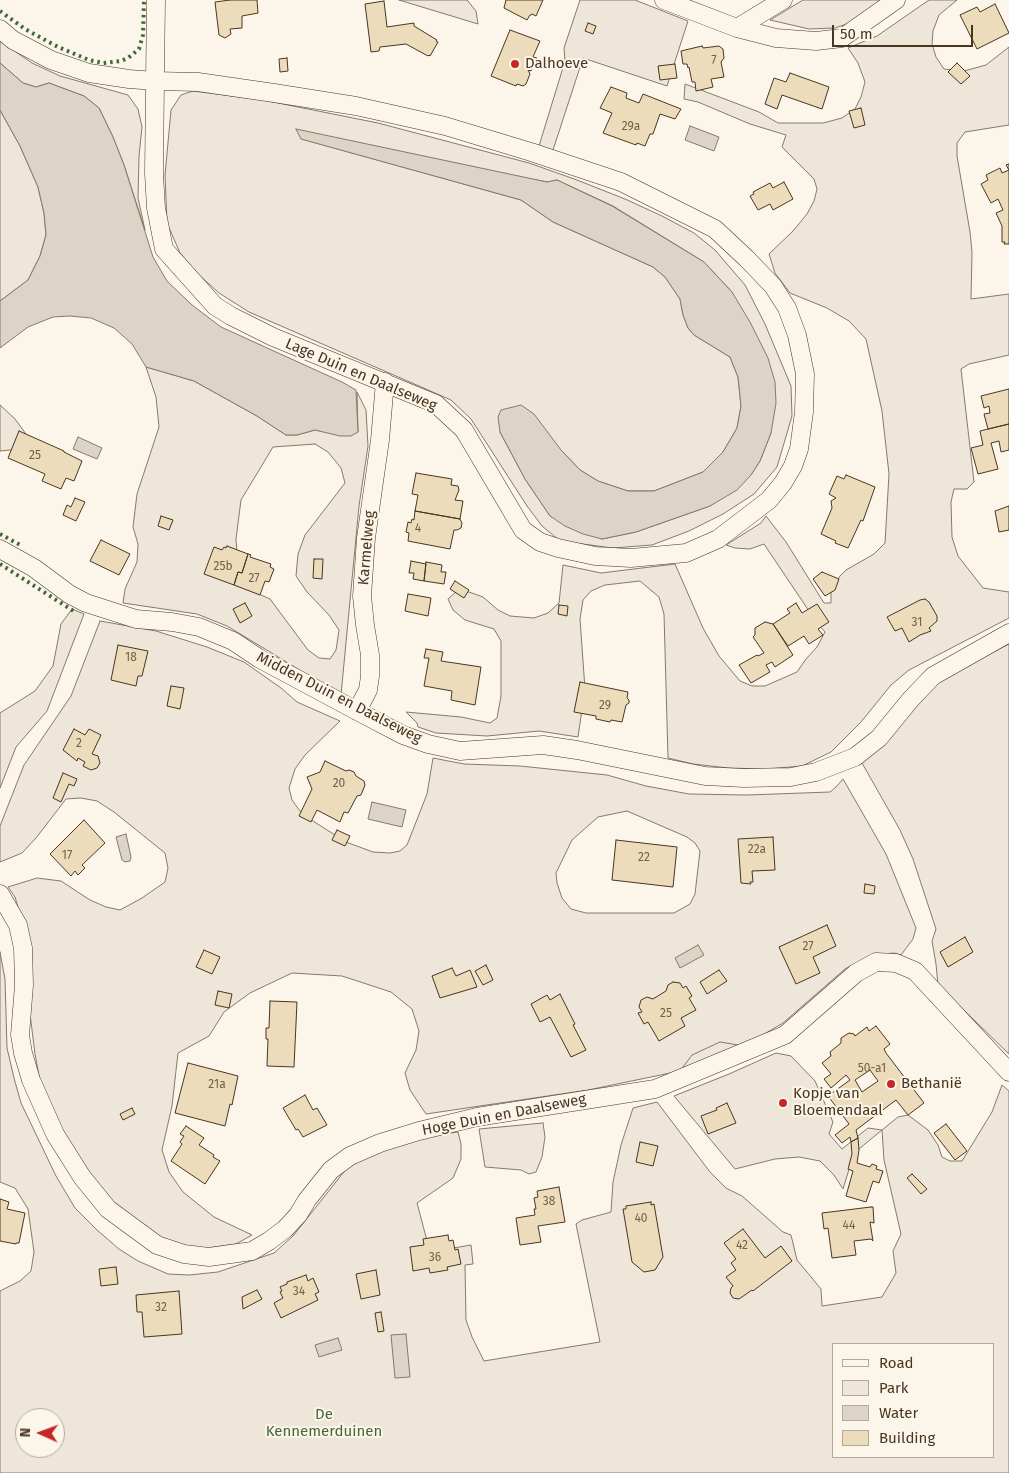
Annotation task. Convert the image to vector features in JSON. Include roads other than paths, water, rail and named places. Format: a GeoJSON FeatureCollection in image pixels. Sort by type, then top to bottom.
{"type":"FeatureCollection","features":[{"type":"Feature","properties":{"kind":"street"},"geometry":{"type":"LineString","coordinates":[[155,81],[156,0]]}},
{"type":"Feature","properties":{"kind":"street"},"geometry":{"type":"LineString","coordinates":[[664,0],[737,28],[776,38],[816,41],[842,38],[896,0]]}},
{"type":"Feature","properties":{"kind":"street"},"geometry":{"type":"LineString","coordinates":[[685,0],[698,13]]}},
{"type":"Feature","properties":{"kind":"street"},"geometry":{"type":"LineString","coordinates":[[737,28],[783,0]]}},
{"type":"Feature","properties":{"kind":"street","name":"Lage Duin en Daalseweg"},"geometry":{"type":"LineString","coordinates":[[0,29],[13,40],[51,60],[88,73],[129,80],[198,82],[356,106],[445,126],[620,182],[715,230],[774,286],[787,308],[798,335],[804,374],[804,412],[799,449],[793,466],[783,483],[770,500],[718,539],[686,553],[631,558],[595,556],[540,542],[523,530],[464,430],[436,404],[273,337],[231,316],[215,306],[164,249],[156,208],[154,174],[155,81]]}},
{"type":"Feature","properties":{"kind":"street","name":"Karmelweg"},"geometry":{"type":"LineString","coordinates":[[357,711],[368,690],[370,676],[370,656],[365,625],[363,588],[366,538],[380,440],[385,382]]}},
{"type":"Feature","properties":{"kind":"street","name":"Midden Duin en Daalseweg"},"geometry":{"type":"LineString","coordinates":[[0,549],[34,568],[69,594],[86,603],[136,619],[198,627],[233,641],[260,660],[403,735],[428,744],[460,750],[543,745],[705,776],[744,778],[791,777],[816,772],[855,757],[879,738],[933,676],[1009,633]]}},
{"type":"Feature","properties":{"kind":"street","name":"Hoge Duin en Daalseweg"},"geometry":{"type":"LineString","coordinates":[[0,894],[18,926],[23,948],[24,985],[20,1035],[23,1053],[31,1080],[55,1134],[82,1178],[108,1209],[157,1245],[184,1254],[209,1257],[252,1251],[285,1229],[298,1215],[307,1200],[331,1170],[350,1156],[380,1143],[477,1117],[655,1089],[785,1035],[856,974],[876,962],[896,963],[915,971],[1009,1072]]}},
{"type":"Feature","properties":{"kind":"water"},"geometry":{"type":"Polygon","coordinates":[[[0,63],[23,83],[36,87],[49,83],[84,96],[99,108],[124,165],[153,257],[167,281],[192,305],[221,327],[356,390],[358,432],[351,436],[340,436],[315,430],[297,435],[286,435],[257,416],[194,381],[146,367],[132,344],[114,328],[91,318],[53,317],[28,327],[0,348],[0,301],[28,280],[40,256],[46,235],[44,213],[38,187],[20,146],[0,110],[0,63]]]}},
{"type":"Feature","properties":{"kind":"water"},"geometry":{"type":"Polygon","coordinates":[[[690,126],[719,137],[714,151],[685,140],[690,126]]]}},
{"type":"Feature","properties":{"kind":"water"},"geometry":{"type":"Polygon","coordinates":[[[296,129],[547,182],[557,180],[612,206],[704,262],[732,292],[750,322],[768,358],[775,382],[776,403],[771,433],[760,461],[751,475],[737,490],[710,506],[636,532],[602,539],[583,534],[565,526],[550,516],[525,479],[500,432],[498,417],[501,410],[521,405],[534,414],[561,450],[580,470],[598,481],[628,491],[654,491],[703,472],[723,452],[737,428],[741,406],[738,377],[730,357],[694,335],[688,328],[680,299],[665,277],[653,267],[553,222],[521,200],[301,139],[296,129]]]}},
{"type":"Feature","properties":{"kind":"water"},"geometry":{"type":"Polygon","coordinates":[[[78,437],[102,448],[97,459],[73,449],[78,437]]]}},
{"type":"Feature","properties":{"kind":"water"},"geometry":{"type":"Polygon","coordinates":[[[372,802],[406,810],[402,827],[368,819],[372,802]]]}},
{"type":"Feature","properties":{"kind":"water"},"geometry":{"type":"Polygon","coordinates":[[[126,834],[131,857],[130,861],[125,862],[122,860],[116,837],[126,834]]]}},
{"type":"Feature","properties":{"kind":"water"},"geometry":{"type":"Polygon","coordinates":[[[698,945],[704,955],[680,968],[675,958],[698,945]]]}},
{"type":"Feature","properties":{"kind":"water"},"geometry":{"type":"Polygon","coordinates":[[[406,1334],[410,1377],[395,1378],[391,1335],[406,1334]]]}},
{"type":"Feature","properties":{"kind":"water"},"geometry":{"type":"Polygon","coordinates":[[[338,1338],[342,1350],[319,1357],[315,1345],[338,1338]]]}},
{"type":"Feature","properties":{"kind":"place","name":"Dalhoeve"},"geometry":{"type":"Point","coordinates":[515,64]}},
{"type":"Feature","properties":{"kind":"place","name":"Bethanië"},"geometry":{"type":"Point","coordinates":[891,1084]}},
{"type":"Feature","properties":{"kind":"place","name":"Kopje van Bloemendaal"},"geometry":{"type":"Point","coordinates":[783,1103]}},
{"type":"Feature","properties":{"kind":"park label","name":"De Kennemerduinen"},"geometry":{"type":"Point","coordinates":[324,1424]}}]}
